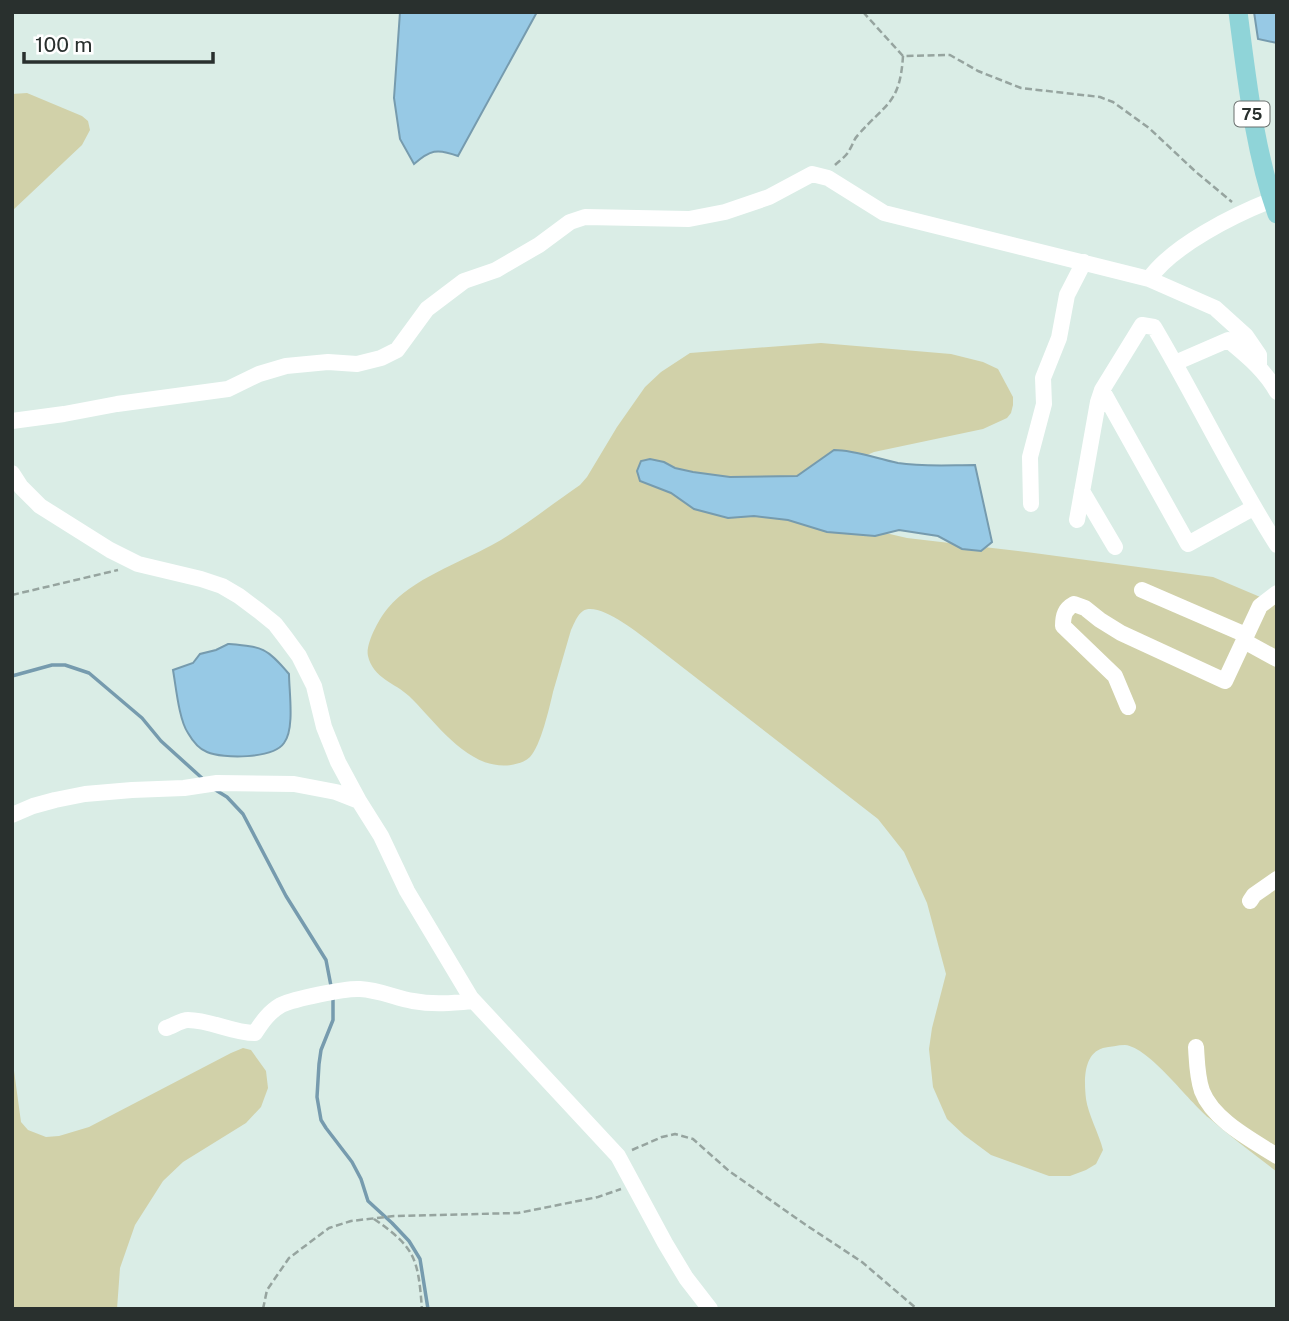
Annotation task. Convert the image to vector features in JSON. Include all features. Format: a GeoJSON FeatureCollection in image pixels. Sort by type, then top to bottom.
{"type":"FeatureCollection","features":[{"type":"Feature","properties":{"kind":"main road","name":"75"},"geometry":{"type":"LineString","coordinates":[[1238,12],[1254,125],[1263,171],[1274,207]]}},
{"type":"Feature","properties":{"kind":"street"},"geometry":{"type":"LineString","coordinates":[[12,421],[228,389],[258,374],[286,366],[328,362],[357,364],[381,358],[397,350],[427,309],[464,281],[507,264],[570,222],[585,217],[689,219],[725,212],[769,197],[812,174],[828,178],[884,213],[1149,279],[1215,307],[1246,336],[1259,355],[1259,367]]}},
{"type":"Feature","properties":{"kind":"street"},"geometry":{"type":"LineString","coordinates":[[1149,279],[1157,267],[1196,238],[1242,211],[1274,207]]}},
{"type":"Feature","properties":{"kind":"street"},"geometry":{"type":"LineString","coordinates":[[1031,505],[1030,457],[1044,404],[1044,378],[1059,338],[1067,295],[1084,262]]}},
{"type":"Feature","properties":{"kind":"street"},"geometry":{"type":"LineString","coordinates":[[1077,520],[1102,390],[1142,326],[1154,327],[1253,508],[1277,545]]}},
{"type":"Feature","properties":{"kind":"street"},"geometry":{"type":"LineString","coordinates":[[1175,363],[1228,340],[1259,367],[1277,392]]}},
{"type":"Feature","properties":{"kind":"street"},"geometry":{"type":"LineString","coordinates":[[1102,390],[1188,544],[1253,508]]}},
{"type":"Feature","properties":{"kind":"street"},"geometry":{"type":"LineString","coordinates":[[12,473],[21,487],[40,506],[110,550],[138,564],[222,586],[240,596],[275,624],[299,656],[314,686],[324,727],[338,762],[359,802],[381,836],[407,891],[473,1001],[618,1156],[665,1244],[704,1307]]}},
{"type":"Feature","properties":{"kind":"street"},"geometry":{"type":"LineString","coordinates":[[1082,491],[1115,547]]}},
{"type":"Feature","properties":{"kind":"street"},"geometry":{"type":"LineString","coordinates":[[1142,590],[1245,638],[1277,659]]}},
{"type":"Feature","properties":{"kind":"street"},"geometry":{"type":"LineString","coordinates":[[1128,707],[1115,676],[1063,626],[1063,617],[1068,608],[1074,604],[1085,608],[1121,634],[1225,681],[1260,606],[1277,593]]}},
{"type":"Feature","properties":{"kind":"street"},"geometry":{"type":"LineString","coordinates":[[12,815],[33,806],[85,794],[184,788],[217,783],[294,784],[336,792],[359,802]]}},
{"type":"Feature","properties":{"kind":"street"},"geometry":{"type":"LineString","coordinates":[[1250,901],[1254,895],[1277,879]]}},
{"type":"Feature","properties":{"kind":"street"},"geometry":{"type":"LineString","coordinates":[[166,1028],[186,1020],[241,1033],[255,1033],[265,1017],[279,1006],[351,989],[413,1001],[445,1004],[473,1001]]}},
{"type":"Feature","properties":{"kind":"street"},"geometry":{"type":"LineString","coordinates":[[1196,1047],[1203,1093],[1212,1110],[1277,1156]]}},
{"type":"Feature","properties":{"kind":"path"},"geometry":{"type":"LineString","coordinates":[[821,176],[849,152],[855,137],[888,105],[901,79],[903,56],[863,12]]}},
{"type":"Feature","properties":{"kind":"path"},"geometry":{"type":"LineString","coordinates":[[903,56],[950,55],[978,71],[1021,88],[1100,97],[1114,102],[1149,128],[1242,211]]}},
{"type":"Feature","properties":{"kind":"path"},"geometry":{"type":"LineString","coordinates":[[12,595],[138,564]]}},
{"type":"Feature","properties":{"kind":"path"},"geometry":{"type":"LineString","coordinates":[[618,1156],[675,1134],[693,1139],[729,1171],[862,1262],[917,1309]]}},
{"type":"Feature","properties":{"kind":"path"},"geometry":{"type":"LineString","coordinates":[[263,1309],[267,1290],[289,1258],[329,1228],[351,1221],[394,1216],[518,1213],[598,1197],[634,1185]]}},
{"type":"Feature","properties":{"kind":"path"},"geometry":{"type":"LineString","coordinates":[[374,1219],[396,1234],[409,1249],[420,1284],[422,1309]]}},
{"type":"Feature","properties":{"kind":"green space"},"geometry":{"type":"Polygon","coordinates":[[[27,93],[82,116],[88,121],[90,130],[82,145],[12,211],[12,94],[27,93]]]}},
{"type":"Feature","properties":{"kind":"green space"},"geometry":{"type":"Polygon","coordinates":[[[821,343],[951,354],[983,362],[998,369],[1013,397],[1011,413],[1007,418],[983,429],[867,455],[862,462],[868,529],[907,538],[1213,577],[1277,604],[1277,1172],[1209,1118],[1157,1065],[1135,1048],[1125,1045],[1096,1051],[1088,1062],[1085,1077],[1086,1099],[1103,1150],[1096,1164],[1086,1170],[1070,1176],[1049,1176],[991,1155],[964,1135],[947,1119],[933,1087],[929,1049],[946,974],[927,903],[904,852],[878,819],[618,619],[590,609],[579,615],[571,630],[538,744],[528,759],[511,765],[495,765],[467,753],[409,696],[379,675],[371,664],[368,651],[371,638],[385,612],[398,598],[437,572],[503,539],[580,485],[645,387],[661,372],[690,353],[821,343]]]}},
{"type":"Feature","properties":{"kind":"green space"},"geometry":{"type":"Polygon","coordinates":[[[243,1048],[251,1050],[266,1071],[268,1088],[261,1107],[246,1123],[183,1162],[163,1181],[135,1225],[120,1268],[117,1309],[12,1309],[12,1056],[21,1122],[28,1130],[46,1137],[89,1127],[243,1048]]]}},
{"type":"Feature","properties":{"kind":"water"},"geometry":{"type":"Polygon","coordinates":[[[400,12],[537,12],[458,156],[434,152],[414,164],[400,139],[394,98],[400,12]]]}},
{"type":"Feature","properties":{"kind":"water"},"geometry":{"type":"Polygon","coordinates":[[[1254,12],[1277,12],[1277,43],[1258,39],[1254,12]]]}},
{"type":"Feature","properties":{"kind":"water"},"geometry":{"type":"Polygon","coordinates":[[[834,450],[907,464],[975,465],[992,542],[981,551],[962,549],[938,536],[899,530],[875,536],[827,532],[788,520],[754,516],[728,518],[694,509],[671,493],[640,481],[637,471],[641,461],[650,459],[675,468],[730,477],[797,476],[834,450]]]}},
{"type":"Feature","properties":{"kind":"water"},"geometry":{"type":"Polygon","coordinates":[[[228,644],[263,650],[275,658],[289,674],[289,729],[284,743],[270,752],[235,756],[204,751],[192,738],[182,720],[173,670],[193,663],[200,654],[228,644]]]}},
{"type":"Feature","properties":{"kind":"waterway"},"geometry":{"type":"LineString","coordinates":[[12,676],[52,665],[65,665],[89,673],[142,718],[161,741],[203,779]]}},
{"type":"Feature","properties":{"kind":"waterway"},"geometry":{"type":"LineString","coordinates":[[214,789],[227,797],[243,814],[286,896],[326,960],[331,986]]}},
{"type":"Feature","properties":{"kind":"waterway"},"geometry":{"type":"LineString","coordinates":[[333,997],[333,1020],[321,1050],[319,1064],[317,1097],[321,1120],[352,1162],[368,1201],[409,1241],[420,1259],[428,1309]]}}]}
